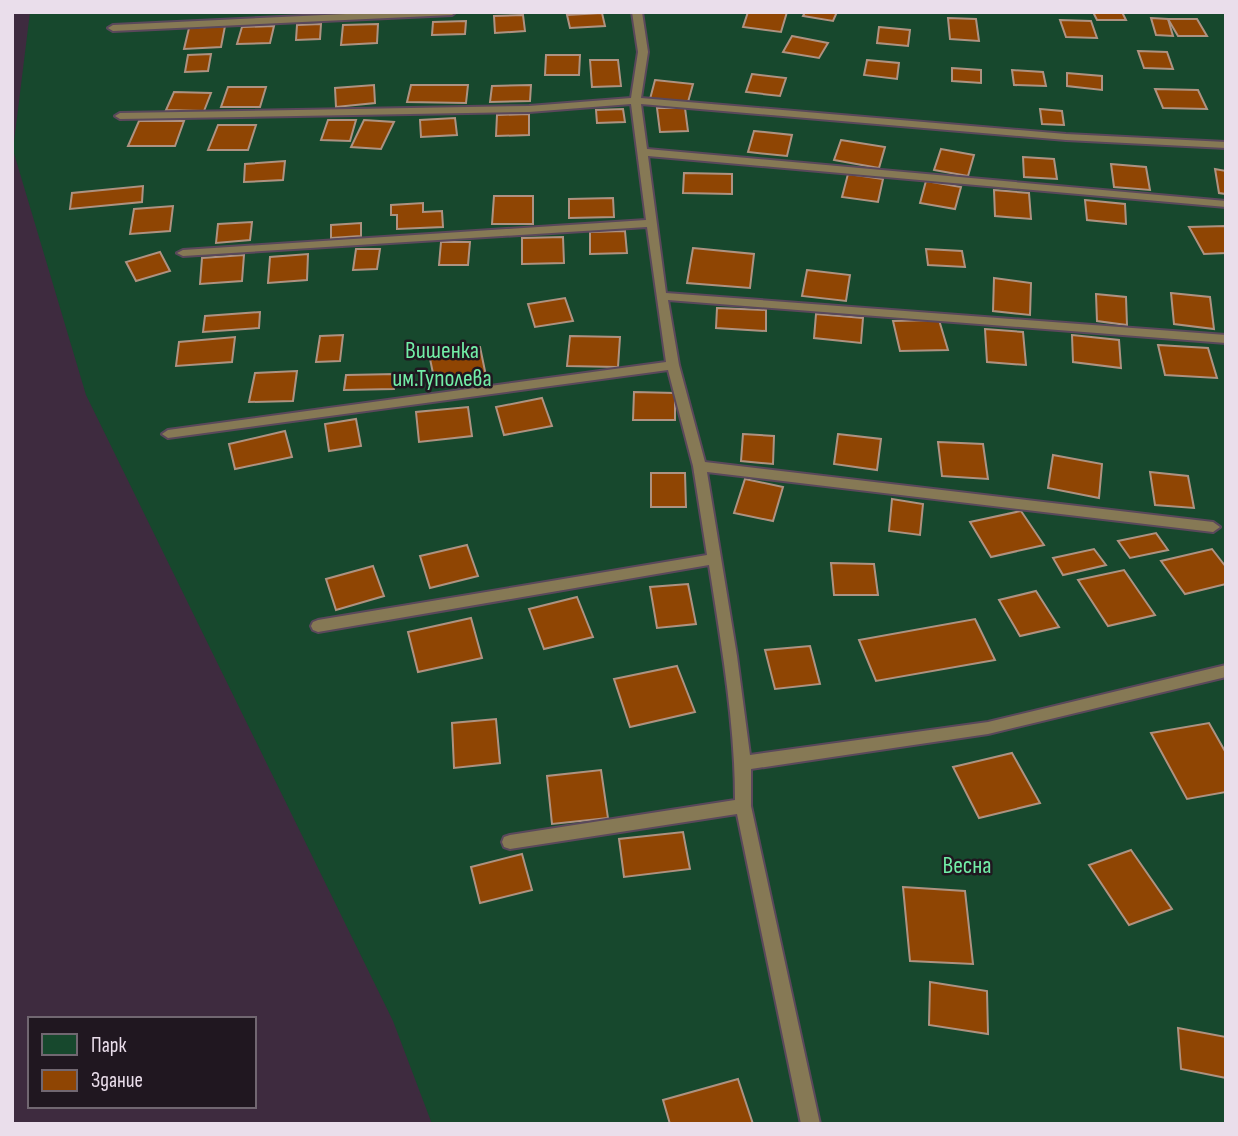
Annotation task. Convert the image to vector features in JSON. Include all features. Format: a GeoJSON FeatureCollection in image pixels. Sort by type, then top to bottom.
{"type":"FeatureCollection","features":[{"type":"Feature","properties":{"kind":"lane"},"geometry":{"type":"LineString","coordinates":[[113,28],[452,12]]}},
{"type":"Feature","properties":{"kind":"lane"},"geometry":{"type":"LineString","coordinates":[[637,12],[643,52],[636,101],[661,296],[673,365],[699,466],[730,656],[743,763],[743,806],[811,1124]]}},
{"type":"Feature","properties":{"kind":"lane"},"geometry":{"type":"LineString","coordinates":[[120,116],[529,108],[636,101],[1066,137],[1226,145]]}},
{"type":"Feature","properties":{"kind":"lane"},"geometry":{"type":"LineString","coordinates":[[642,152],[1226,204]]}},
{"type":"Feature","properties":{"kind":"lane"},"geometry":{"type":"LineString","coordinates":[[183,253],[652,223]]}},
{"type":"Feature","properties":{"kind":"lane"},"geometry":{"type":"LineString","coordinates":[[661,296],[1226,339]]}},
{"type":"Feature","properties":{"kind":"lane"},"geometry":{"type":"LineString","coordinates":[[168,434],[673,365]]}},
{"type":"Feature","properties":{"kind":"lane"},"geometry":{"type":"LineString","coordinates":[[699,466],[1213,527]]}},
{"type":"Feature","properties":{"kind":"lane"},"geometry":{"type":"LineString","coordinates":[[318,626],[713,559]]}},
{"type":"Feature","properties":{"kind":"lane"},"geometry":{"type":"LineString","coordinates":[[743,763],[988,728],[1226,671]]}},
{"type":"Feature","properties":{"kind":"lane"},"geometry":{"type":"LineString","coordinates":[[510,842],[743,806]]}},
{"type":"Feature","properties":{"kind":"green space"},"geometry":{"type":"Polygon","coordinates":[[[30,12],[1226,12],[1226,1124],[432,1124],[393,1021],[86,395],[13,150],[30,12]]]}},
{"type":"Feature","properties":{"kind":"building"},"geometry":{"type":"Polygon","coordinates":[[[748,12],[787,12],[781,32],[743,27],[748,12]]]}},
{"type":"Feature","properties":{"kind":"building"},"geometry":{"type":"Polygon","coordinates":[[[805,12],[837,12],[833,21],[803,16],[805,12]]]}},
{"type":"Feature","properties":{"kind":"building"},"geometry":{"type":"Polygon","coordinates":[[[1093,12],[1122,12],[1126,20],[1097,20],[1093,12]]]}},
{"type":"Feature","properties":{"kind":"building"},"geometry":{"type":"Polygon","coordinates":[[[602,13],[605,26],[570,28],[567,15],[602,13]]]}},
{"type":"Feature","properties":{"kind":"building"},"geometry":{"type":"Polygon","coordinates":[[[523,15],[525,31],[495,33],[494,16],[523,15]]]}},
{"type":"Feature","properties":{"kind":"building"},"geometry":{"type":"Polygon","coordinates":[[[948,18],[976,19],[979,41],[950,39],[948,18]]]}},
{"type":"Feature","properties":{"kind":"building"},"geometry":{"type":"Polygon","coordinates":[[[1151,18],[1168,19],[1173,36],[1156,35],[1151,18]]]}},
{"type":"Feature","properties":{"kind":"building"},"geometry":{"type":"Polygon","coordinates":[[[1168,19],[1197,19],[1207,36],[1178,36],[1168,19]]]}},
{"type":"Feature","properties":{"kind":"building"},"geometry":{"type":"Polygon","coordinates":[[[1060,20],[1091,21],[1097,38],[1066,37],[1060,20]]]}},
{"type":"Feature","properties":{"kind":"building"},"geometry":{"type":"Polygon","coordinates":[[[466,21],[465,34],[432,35],[433,22],[466,21]]]}},
{"type":"Feature","properties":{"kind":"building"},"geometry":{"type":"Polygon","coordinates":[[[321,24],[320,39],[296,40],[297,25],[321,24]]]}},
{"type":"Feature","properties":{"kind":"building"},"geometry":{"type":"Polygon","coordinates":[[[378,24],[377,43],[341,45],[343,25],[378,24]]]}},
{"type":"Feature","properties":{"kind":"building"},"geometry":{"type":"Polygon","coordinates":[[[225,26],[221,47],[184,49],[189,28],[225,26]]]}},
{"type":"Feature","properties":{"kind":"building"},"geometry":{"type":"Polygon","coordinates":[[[274,26],[270,43],[237,44],[242,27],[274,26]]]}},
{"type":"Feature","properties":{"kind":"building"},"geometry":{"type":"Polygon","coordinates":[[[879,27],[910,30],[908,46],[877,43],[879,27]]]}},
{"type":"Feature","properties":{"kind":"building"},"geometry":{"type":"Polygon","coordinates":[[[792,36],[828,43],[819,58],[783,52],[792,36]]]}},
{"type":"Feature","properties":{"kind":"building"},"geometry":{"type":"Polygon","coordinates":[[[1138,51],[1167,52],[1173,69],[1144,68],[1138,51]]]}},
{"type":"Feature","properties":{"kind":"building"},"geometry":{"type":"Polygon","coordinates":[[[211,54],[208,71],[185,72],[188,55],[211,54]]]}},
{"type":"Feature","properties":{"kind":"building"},"geometry":{"type":"Polygon","coordinates":[[[546,55],[580,55],[579,75],[545,75],[546,55]]]}},
{"type":"Feature","properties":{"kind":"building"},"geometry":{"type":"Polygon","coordinates":[[[590,60],[618,60],[621,86],[592,87],[590,60]]]}},
{"type":"Feature","properties":{"kind":"building"},"geometry":{"type":"Polygon","coordinates":[[[867,60],[899,63],[897,79],[864,75],[867,60]]]}},
{"type":"Feature","properties":{"kind":"building"},"geometry":{"type":"Polygon","coordinates":[[[952,68],[981,70],[981,83],[952,81],[952,68]]]}},
{"type":"Feature","properties":{"kind":"building"},"geometry":{"type":"Polygon","coordinates":[[[1012,70],[1043,72],[1046,86],[1014,85],[1012,70]]]}},
{"type":"Feature","properties":{"kind":"building"},"geometry":{"type":"Polygon","coordinates":[[[1067,73],[1102,76],[1102,90],[1067,86],[1067,73]]]}},
{"type":"Feature","properties":{"kind":"building"},"geometry":{"type":"Polygon","coordinates":[[[752,74],[786,78],[780,96],[746,92],[752,74]]]}},
{"type":"Feature","properties":{"kind":"building"},"geometry":{"type":"Polygon","coordinates":[[[655,80],[693,84],[688,102],[650,99],[655,80]]]}},
{"type":"Feature","properties":{"kind":"building"},"geometry":{"type":"Polygon","coordinates":[[[374,85],[375,103],[336,107],[335,88],[374,85]]]}},
{"type":"Feature","properties":{"kind":"building"},"geometry":{"type":"Polygon","coordinates":[[[411,85],[468,85],[466,103],[407,102],[411,85]]]}},
{"type":"Feature","properties":{"kind":"building"},"geometry":{"type":"Polygon","coordinates":[[[531,85],[530,101],[490,102],[492,86],[531,85]]]}},
{"type":"Feature","properties":{"kind":"building"},"geometry":{"type":"Polygon","coordinates":[[[228,87],[266,87],[260,107],[221,107],[228,87]]]}},
{"type":"Feature","properties":{"kind":"building"},"geometry":{"type":"Polygon","coordinates":[[[1155,89],[1198,90],[1207,109],[1163,108],[1155,89]]]}},
{"type":"Feature","properties":{"kind":"building"},"geometry":{"type":"Polygon","coordinates":[[[174,92],[211,93],[204,111],[166,110],[174,92]]]}},
{"type":"Feature","properties":{"kind":"building"},"geometry":{"type":"Polygon","coordinates":[[[657,108],[685,108],[688,131],[660,132],[657,108]]]}},
{"type":"Feature","properties":{"kind":"building"},"geometry":{"type":"Polygon","coordinates":[[[623,109],[625,122],[597,123],[596,110],[623,109]]]}},
{"type":"Feature","properties":{"kind":"building"},"geometry":{"type":"Polygon","coordinates":[[[1040,109],[1062,111],[1064,125],[1042,124],[1040,109]]]}},
{"type":"Feature","properties":{"kind":"building"},"geometry":{"type":"Polygon","coordinates":[[[529,114],[529,135],[496,136],[497,115],[529,114]]]}},
{"type":"Feature","properties":{"kind":"building"},"geometry":{"type":"Polygon","coordinates":[[[455,118],[457,135],[421,137],[420,120],[455,118]]]}},
{"type":"Feature","properties":{"kind":"building"},"geometry":{"type":"Polygon","coordinates":[[[328,120],[356,120],[350,141],[321,140],[328,120]]]}},
{"type":"Feature","properties":{"kind":"building"},"geometry":{"type":"Polygon","coordinates":[[[364,120],[394,122],[381,149],[351,147],[364,120]]]}},
{"type":"Feature","properties":{"kind":"building"},"geometry":{"type":"Polygon","coordinates":[[[139,121],[184,121],[175,146],[128,146],[139,121]]]}},
{"type":"Feature","properties":{"kind":"building"},"geometry":{"type":"Polygon","coordinates":[[[218,125],[256,125],[248,150],[208,150],[218,125]]]}},
{"type":"Feature","properties":{"kind":"building"},"geometry":{"type":"Polygon","coordinates":[[[754,131],[792,135],[787,156],[748,152],[754,131]]]}},
{"type":"Feature","properties":{"kind":"building"},"geometry":{"type":"Polygon","coordinates":[[[841,140],[885,147],[879,168],[834,160],[841,140]]]}},
{"type":"Feature","properties":{"kind":"building"},"geometry":{"type":"Polygon","coordinates":[[[941,149],[974,155],[968,176],[934,170],[941,149]]]}},
{"type":"Feature","properties":{"kind":"building"},"geometry":{"type":"Polygon","coordinates":[[[1023,157],[1054,159],[1057,179],[1024,177],[1023,157]]]}},
{"type":"Feature","properties":{"kind":"building"},"geometry":{"type":"Polygon","coordinates":[[[285,161],[283,180],[244,182],[245,164],[285,161]]]}},
{"type":"Feature","properties":{"kind":"building"},"geometry":{"type":"Polygon","coordinates":[[[1111,164],[1146,167],[1150,190],[1114,187],[1111,164]]]}},
{"type":"Feature","properties":{"kind":"building"},"geometry":{"type":"Polygon","coordinates":[[[1215,169],[1226,171],[1226,194],[1219,193],[1215,169]]]}},
{"type":"Feature","properties":{"kind":"building"},"geometry":{"type":"Polygon","coordinates":[[[684,173],[732,174],[732,194],[683,193],[684,173]]]}},
{"type":"Feature","properties":{"kind":"building"},"geometry":{"type":"Polygon","coordinates":[[[848,174],[883,179],[878,202],[842,197],[848,174]]]}},
{"type":"Feature","properties":{"kind":"building"},"geometry":{"type":"Polygon","coordinates":[[[926,181],[961,187],[955,209],[920,203],[926,181]]]}},
{"type":"Feature","properties":{"kind":"building"},"geometry":{"type":"Polygon","coordinates":[[[143,186],[142,202],[70,209],[72,193],[143,186]]]}},
{"type":"Feature","properties":{"kind":"building"},"geometry":{"type":"Polygon","coordinates":[[[994,190],[1029,193],[1031,219],[995,216],[994,190]]]}},
{"type":"Feature","properties":{"kind":"building"},"geometry":{"type":"Polygon","coordinates":[[[494,196],[533,196],[533,224],[492,224],[494,196]]]}},
{"type":"Feature","properties":{"kind":"building"},"geometry":{"type":"Polygon","coordinates":[[[613,198],[614,217],[569,218],[569,199],[613,198]]]}},
{"type":"Feature","properties":{"kind":"building"},"geometry":{"type":"Polygon","coordinates":[[[1085,200],[1125,204],[1126,224],[1087,220],[1085,200]]]}},
{"type":"Feature","properties":{"kind":"building"},"geometry":{"type":"Polygon","coordinates":[[[423,203],[423,212],[442,211],[443,227],[397,229],[397,215],[391,215],[391,205],[423,203]]]}},
{"type":"Feature","properties":{"kind":"building"},"geometry":{"type":"Polygon","coordinates":[[[173,206],[170,231],[130,234],[134,209],[173,206]]]}},
{"type":"Feature","properties":{"kind":"building"},"geometry":{"type":"Polygon","coordinates":[[[252,222],[250,240],[216,243],[218,224],[252,222]]]}},
{"type":"Feature","properties":{"kind":"building"},"geometry":{"type":"Polygon","coordinates":[[[361,223],[361,236],[331,238],[331,225],[361,223]]]}},
{"type":"Feature","properties":{"kind":"building"},"geometry":{"type":"Polygon","coordinates":[[[1226,226],[1226,253],[1204,254],[1189,227],[1226,226]]]}},
{"type":"Feature","properties":{"kind":"building"},"geometry":{"type":"Polygon","coordinates":[[[625,231],[627,253],[590,254],[590,232],[625,231]]]}},
{"type":"Feature","properties":{"kind":"building"},"geometry":{"type":"Polygon","coordinates":[[[563,237],[564,263],[522,264],[522,238],[563,237]]]}},
{"type":"Feature","properties":{"kind":"building"},"geometry":{"type":"Polygon","coordinates":[[[441,242],[470,242],[468,265],[439,265],[441,242]]]}},
{"type":"Feature","properties":{"kind":"building"},"geometry":{"type":"Polygon","coordinates":[[[693,248],[754,254],[750,288],[687,283],[693,248]]]}},
{"type":"Feature","properties":{"kind":"building"},"geometry":{"type":"Polygon","coordinates":[[[356,249],[380,249],[377,269],[353,270],[356,249]]]}},
{"type":"Feature","properties":{"kind":"building"},"geometry":{"type":"Polygon","coordinates":[[[926,249],[962,251],[965,267],[928,265],[926,249]]]}},
{"type":"Feature","properties":{"kind":"building"},"geometry":{"type":"Polygon","coordinates":[[[160,252],[170,271],[136,281],[126,262],[160,252]]]}},
{"type":"Feature","properties":{"kind":"building"},"geometry":{"type":"Polygon","coordinates":[[[308,254],[307,280],[268,283],[270,257],[308,254]]]}},
{"type":"Feature","properties":{"kind":"building"},"geometry":{"type":"Polygon","coordinates":[[[244,255],[242,281],[200,284],[202,258],[244,255]]]}},
{"type":"Feature","properties":{"kind":"building"},"geometry":{"type":"Polygon","coordinates":[[[807,270],[850,275],[846,301],[802,296],[807,270]]]}},
{"type":"Feature","properties":{"kind":"building"},"geometry":{"type":"Polygon","coordinates":[[[994,278],[1031,283],[1030,315],[993,311],[994,278]]]}},
{"type":"Feature","properties":{"kind":"building"},"geometry":{"type":"Polygon","coordinates":[[[1171,293],[1210,297],[1214,329],[1174,324],[1171,293]]]}},
{"type":"Feature","properties":{"kind":"building"},"geometry":{"type":"Polygon","coordinates":[[[1096,294],[1126,297],[1127,325],[1097,321],[1096,294]]]}},
{"type":"Feature","properties":{"kind":"building"},"geometry":{"type":"Polygon","coordinates":[[[565,298],[573,321],[535,327],[528,304],[565,298]]]}},
{"type":"Feature","properties":{"kind":"building"},"geometry":{"type":"Polygon","coordinates":[[[717,308],[766,310],[766,331],[716,328],[717,308]]]}},
{"type":"Feature","properties":{"kind":"building"},"geometry":{"type":"Polygon","coordinates":[[[260,312],[259,328],[203,332],[205,316],[260,312]]]}},
{"type":"Feature","properties":{"kind":"building"},"geometry":{"type":"Polygon","coordinates":[[[816,314],[863,318],[861,343],[814,338],[816,314]]]}},
{"type":"Feature","properties":{"kind":"building"},"geometry":{"type":"Polygon","coordinates":[[[939,320],[948,350],[900,351],[893,321],[939,320]]]}},
{"type":"Feature","properties":{"kind":"building"},"geometry":{"type":"Polygon","coordinates":[[[985,329],[1023,332],[1026,365],[987,362],[985,329]]]}},
{"type":"Feature","properties":{"kind":"building"},"geometry":{"type":"Polygon","coordinates":[[[343,335],[340,361],[316,362],[320,336],[343,335]]]}},
{"type":"Feature","properties":{"kind":"building"},"geometry":{"type":"Polygon","coordinates":[[[1072,335],[1119,340],[1121,368],[1073,362],[1072,335]]]}},
{"type":"Feature","properties":{"kind":"building"},"geometry":{"type":"Polygon","coordinates":[[[570,336],[620,337],[618,367],[567,366],[570,336]]]}},
{"type":"Feature","properties":{"kind":"building"},"geometry":{"type":"Polygon","coordinates":[[[235,337],[232,362],[176,366],[179,342],[235,337]]]}},
{"type":"Feature","properties":{"kind":"building"},"geometry":{"type":"Polygon","coordinates":[[[1158,345],[1208,348],[1217,378],[1165,375],[1158,345]]]}},
{"type":"Feature","properties":{"kind":"building"},"geometry":{"type":"Polygon","coordinates":[[[480,347],[486,376],[435,383],[429,354],[480,347]]]}},
{"type":"Feature","properties":{"kind":"building"},"geometry":{"type":"Polygon","coordinates":[[[297,371],[293,401],[249,402],[255,373],[297,371]]]}},
{"type":"Feature","properties":{"kind":"building"},"geometry":{"type":"Polygon","coordinates":[[[396,374],[394,389],[344,390],[346,375],[396,374]]]}},
{"type":"Feature","properties":{"kind":"building"},"geometry":{"type":"Polygon","coordinates":[[[634,392],[675,393],[675,420],[633,420],[634,392]]]}},
{"type":"Feature","properties":{"kind":"building"},"geometry":{"type":"Polygon","coordinates":[[[542,398],[552,426],[504,435],[496,407],[542,398]]]}},
{"type":"Feature","properties":{"kind":"building"},"geometry":{"type":"Polygon","coordinates":[[[468,407],[472,436],[419,442],[416,412],[468,407]]]}},
{"type":"Feature","properties":{"kind":"building"},"geometry":{"type":"Polygon","coordinates":[[[356,419],[361,446],[329,451],[325,424],[356,419]]]}},
{"type":"Feature","properties":{"kind":"building"},"geometry":{"type":"Polygon","coordinates":[[[285,431],[292,457],[235,469],[229,444],[285,431]]]}},
{"type":"Feature","properties":{"kind":"building"},"geometry":{"type":"Polygon","coordinates":[[[743,434],[774,436],[773,464],[741,461],[743,434]]]}},
{"type":"Feature","properties":{"kind":"building"},"geometry":{"type":"Polygon","coordinates":[[[838,434],[881,439],[877,470],[834,464],[838,434]]]}},
{"type":"Feature","properties":{"kind":"building"},"geometry":{"type":"Polygon","coordinates":[[[938,442],[983,444],[988,479],[942,476],[938,442]]]}},
{"type":"Feature","properties":{"kind":"building"},"geometry":{"type":"Polygon","coordinates":[[[1053,455],[1102,464],[1099,498],[1048,488],[1053,455]]]}},
{"type":"Feature","properties":{"kind":"building"},"geometry":{"type":"Polygon","coordinates":[[[1150,472],[1188,476],[1194,508],[1155,505],[1150,472]]]}},
{"type":"Feature","properties":{"kind":"building"},"geometry":{"type":"Polygon","coordinates":[[[651,473],[685,473],[686,507],[651,507],[651,473]]]}},
{"type":"Feature","properties":{"kind":"building"},"geometry":{"type":"Polygon","coordinates":[[[745,479],[783,487],[773,521],[734,513],[745,479]]]}},
{"type":"Feature","properties":{"kind":"building"},"geometry":{"type":"Polygon","coordinates":[[[892,499],[923,504],[920,535],[889,531],[892,499]]]}},
{"type":"Feature","properties":{"kind":"building"},"geometry":{"type":"Polygon","coordinates":[[[1021,511],[1044,545],[991,557],[970,522],[1021,511]]]}},
{"type":"Feature","properties":{"kind":"building"},"geometry":{"type":"Polygon","coordinates":[[[1156,533],[1168,550],[1130,558],[1118,541],[1156,533]]]}},
{"type":"Feature","properties":{"kind":"building"},"geometry":{"type":"Polygon","coordinates":[[[467,545],[478,576],[430,588],[420,556],[467,545]]]}},
{"type":"Feature","properties":{"kind":"building"},"geometry":{"type":"Polygon","coordinates":[[[1094,549],[1106,565],[1063,575],[1053,558],[1094,549]]]}},
{"type":"Feature","properties":{"kind":"building"},"geometry":{"type":"Polygon","coordinates":[[[1212,549],[1226,567],[1226,584],[1185,594],[1161,561],[1212,549]]]}},
{"type":"Feature","properties":{"kind":"building"},"geometry":{"type":"Polygon","coordinates":[[[831,563],[874,564],[878,595],[834,595],[831,563]]]}},
{"type":"Feature","properties":{"kind":"building"},"geometry":{"type":"Polygon","coordinates":[[[373,566],[384,596],[336,610],[326,579],[373,566]]]}},
{"type":"Feature","properties":{"kind":"building"},"geometry":{"type":"Polygon","coordinates":[[[1124,570],[1155,615],[1108,626],[1078,580],[1124,570]]]}},
{"type":"Feature","properties":{"kind":"building"},"geometry":{"type":"Polygon","coordinates":[[[688,584],[696,624],[657,628],[650,587],[688,584]]]}},
{"type":"Feature","properties":{"kind":"building"},"geometry":{"type":"Polygon","coordinates":[[[1036,591],[1059,627],[1020,636],[999,600],[1036,591]]]}},
{"type":"Feature","properties":{"kind":"building"},"geometry":{"type":"Polygon","coordinates":[[[577,597],[593,637],[544,649],[529,609],[577,597]]]}},
{"type":"Feature","properties":{"kind":"building"},"geometry":{"type":"Polygon","coordinates":[[[471,618],[482,658],[418,672],[408,632],[471,618]]]}},
{"type":"Feature","properties":{"kind":"building"},"geometry":{"type":"Polygon","coordinates":[[[975,619],[995,660],[876,681],[859,640],[975,619]]]}},
{"type":"Feature","properties":{"kind":"building"},"geometry":{"type":"Polygon","coordinates":[[[810,646],[820,684],[775,689],[765,650],[810,646]]]}},
{"type":"Feature","properties":{"kind":"building"},"geometry":{"type":"Polygon","coordinates":[[[677,666],[695,712],[630,727],[614,679],[677,666]]]}},
{"type":"Feature","properties":{"kind":"building"},"geometry":{"type":"Polygon","coordinates":[[[496,719],[500,763],[454,768],[452,723],[496,719]]]}},
{"type":"Feature","properties":{"kind":"building"},"geometry":{"type":"Polygon","coordinates":[[[1209,723],[1226,753],[1226,792],[1187,799],[1151,733],[1209,723]]]}},
{"type":"Feature","properties":{"kind":"building"},"geometry":{"type":"Polygon","coordinates":[[[1012,753],[1040,803],[979,818],[953,767],[1012,753]]]}},
{"type":"Feature","properties":{"kind":"building"},"geometry":{"type":"Polygon","coordinates":[[[601,770],[608,818],[552,824],[547,776],[601,770]]]}},
{"type":"Feature","properties":{"kind":"building"},"geometry":{"type":"Polygon","coordinates":[[[683,832],[690,869],[624,877],[619,839],[683,832]]]}},
{"type":"Feature","properties":{"kind":"building"},"geometry":{"type":"Polygon","coordinates":[[[1131,850],[1172,909],[1129,925],[1089,865],[1131,850]]]}},
{"type":"Feature","properties":{"kind":"building"},"geometry":{"type":"Polygon","coordinates":[[[522,854],[532,890],[480,903],[471,867],[522,854]]]}},
{"type":"Feature","properties":{"kind":"building"},"geometry":{"type":"Polygon","coordinates":[[[903,887],[965,891],[973,964],[910,961],[903,887]]]}},
{"type":"Feature","properties":{"kind":"building"},"geometry":{"type":"Polygon","coordinates":[[[930,982],[987,991],[988,1034],[929,1025],[930,982]]]}},
{"type":"Feature","properties":{"kind":"building"},"geometry":{"type":"Polygon","coordinates":[[[1178,1028],[1226,1037],[1226,1078],[1181,1069],[1178,1028]]]}},
{"type":"Feature","properties":{"kind":"building"},"geometry":{"type":"Polygon","coordinates":[[[738,1079],[753,1124],[670,1124],[663,1100],[738,1079]]]}},
{"type":"Feature","properties":{"kind":"park label","name":"Вишенка им.Туполева"},"geometry":{"type":"Point","coordinates":[442,364]}},
{"type":"Feature","properties":{"kind":"park label","name":"Весна"},"geometry":{"type":"Point","coordinates":[967,865]}}]}
